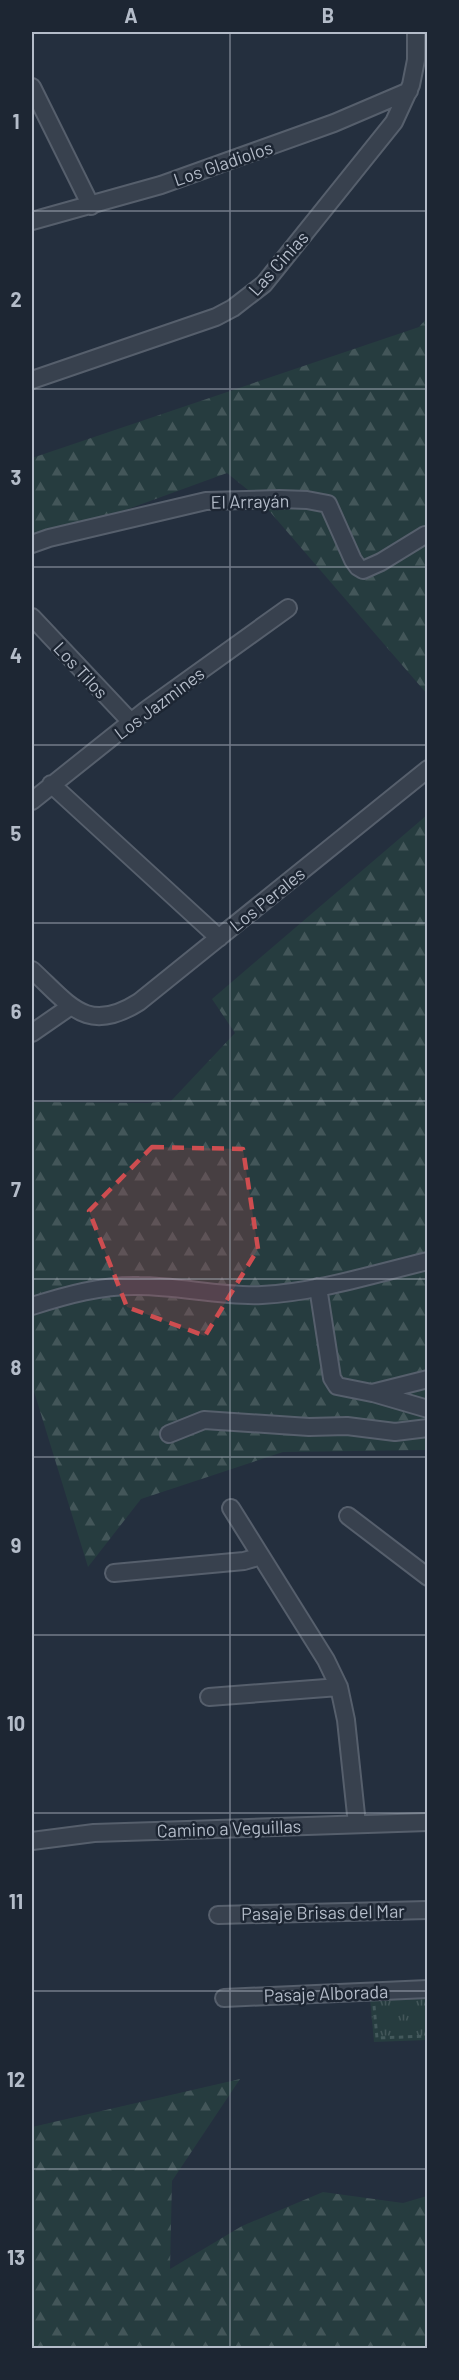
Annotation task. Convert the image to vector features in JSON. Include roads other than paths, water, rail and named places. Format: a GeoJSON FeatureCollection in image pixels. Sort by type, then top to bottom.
{"type":"FeatureCollection","features":[{"type":"Feature","properties":{"kind":"street","name":"Las Cinias"},"geometry":{"type":"LineString","coordinates":[[32,380],[216,317],[249,297],[279,268],[394,122],[409,91],[416,60],[416,32]]}},
{"type":"Feature","properties":{"kind":"street"},"geometry":{"type":"LineString","coordinates":[[32,87],[91,206]]}},
{"type":"Feature","properties":{"kind":"street","name":"Los Gladiolos"},"geometry":{"type":"LineString","coordinates":[[32,221],[161,185],[272,146],[409,91]]}},
{"type":"Feature","properties":{"kind":"street","name":"El Arrayán"},"geometry":{"type":"LineString","coordinates":[[32,544],[187,505],[226,499],[307,500],[328,504],[353,560],[363,570],[381,562],[425,535]]}},
{"type":"Feature","properties":{"kind":"street","name":"Los Jazmines"},"geometry":{"type":"LineString","coordinates":[[32,801],[131,723],[288,608]]}},
{"type":"Feature","properties":{"kind":"street","name":"Los Tilos"},"geometry":{"type":"LineString","coordinates":[[32,617],[131,723]]}},
{"type":"Feature","properties":{"kind":"street","name":"Los Perales"},"geometry":{"type":"LineString","coordinates":[[71,1006],[85,1014],[102,1017],[118,1014],[139,1002],[428,770]]}},
{"type":"Feature","properties":{"kind":"street"},"geometry":{"type":"LineString","coordinates":[[51,784],[219,938]]}},
{"type":"Feature","properties":{"kind":"street"},"geometry":{"type":"LineString","coordinates":[[32,970],[71,1006],[32,1033]]}},
{"type":"Feature","properties":{"kind":"street"},"geometry":{"type":"LineString","coordinates":[[32,1306],[91,1290],[126,1286],[259,1295],[318,1287],[428,1261]]}},
{"type":"Feature","properties":{"kind":"street"},"geometry":{"type":"LineString","coordinates":[[318,1287],[332,1378],[337,1386],[428,1408]]}},
{"type":"Feature","properties":{"kind":"street"},"geometry":{"type":"LineString","coordinates":[[372,1393],[428,1379]]}},
{"type":"Feature","properties":{"kind":"street"},"geometry":{"type":"LineString","coordinates":[[169,1434],[204,1420],[309,1427],[347,1426],[394,1432],[428,1428]]}},
{"type":"Feature","properties":{"kind":"street"},"geometry":{"type":"LineString","coordinates":[[231,1508],[326,1660],[339,1687],[346,1720],[357,1824]]}},
{"type":"Feature","properties":{"kind":"street"},"geometry":{"type":"LineString","coordinates":[[348,1516],[428,1577]]}},
{"type":"Feature","properties":{"kind":"street"},"geometry":{"type":"LineString","coordinates":[[114,1573],[243,1561],[261,1556]]}},
{"type":"Feature","properties":{"kind":"street"},"geometry":{"type":"LineString","coordinates":[[209,1697],[339,1687]]}},
{"type":"Feature","properties":{"kind":"street","name":"Camino a Veguillas"},"geometry":{"type":"LineString","coordinates":[[32,1841],[94,1833],[428,1822]]}},
{"type":"Feature","properties":{"kind":"street","name":"Pasaje Brisas del Mar"},"geometry":{"type":"LineString","coordinates":[[218,1915],[428,1910]]}},
{"type":"Feature","properties":{"kind":"street","name":"Pasaje Alborada"},"geometry":{"type":"LineString","coordinates":[[224,1998],[428,1989]]}}]}
